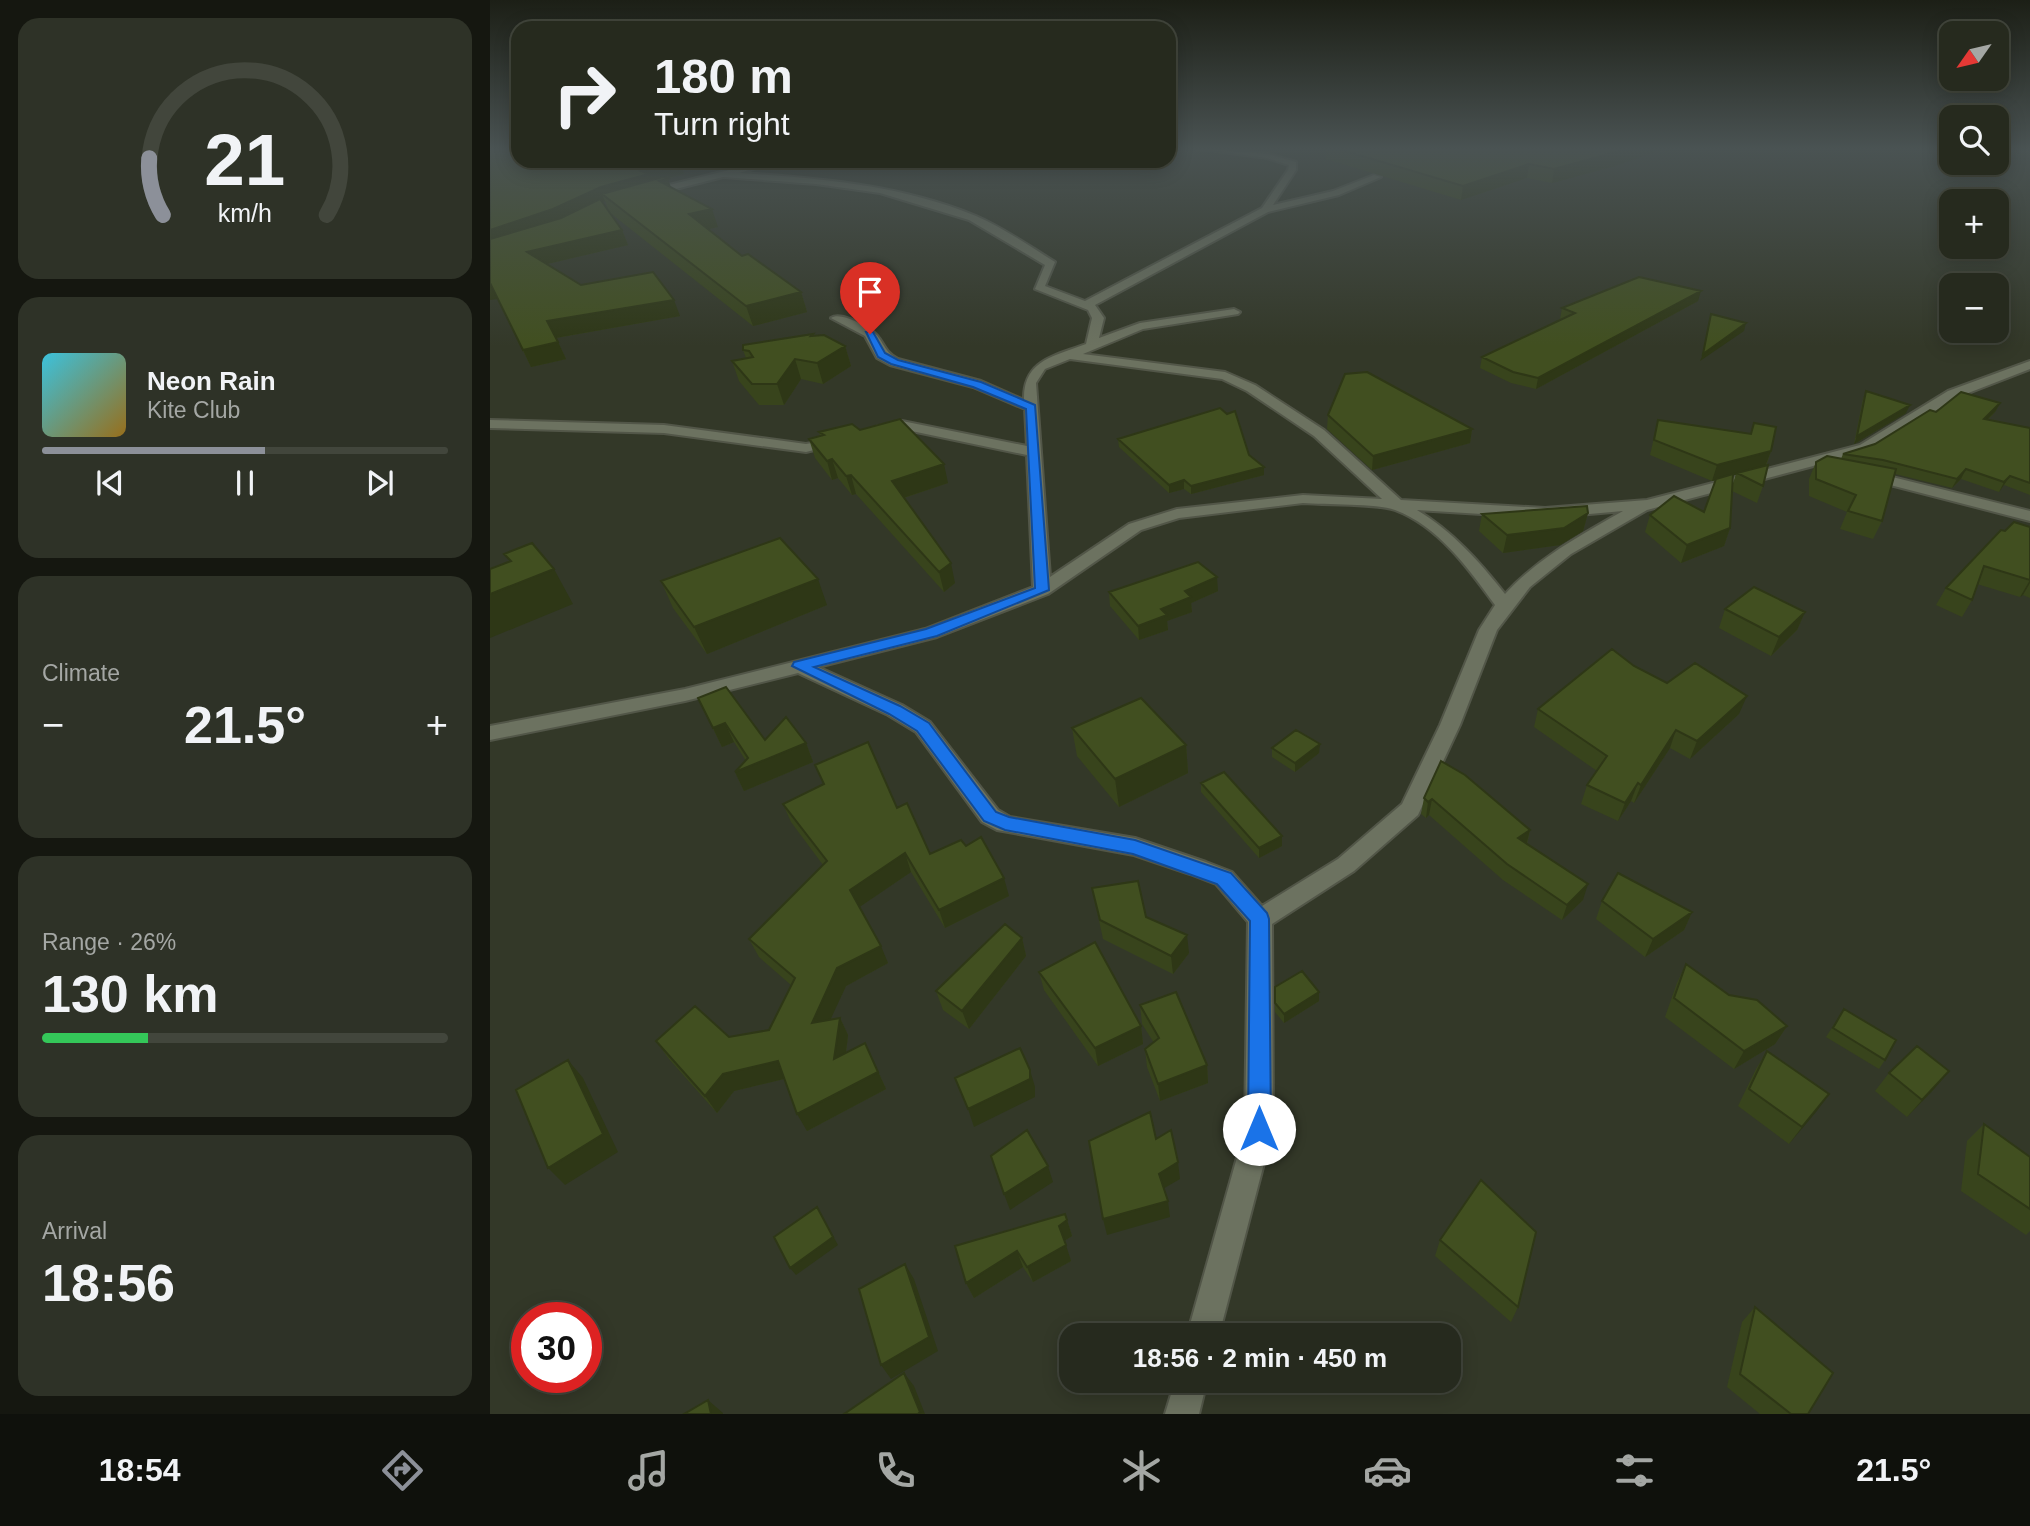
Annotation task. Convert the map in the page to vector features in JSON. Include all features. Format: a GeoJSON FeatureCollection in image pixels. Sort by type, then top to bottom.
{"type":"FeatureCollection","features":[{"type":"Feature","properties":{"kind":"street"},"geometry":{"type":"LineString","coordinates":[[962,214],[1051,264],[1040,287],[1093,308],[1098,318],[1092,345]]}},
{"type":"Feature","properties":{"kind":"street"},"geometry":{"type":"LineString","coordinates":[[1086,305],[1257,214]]}},
{"type":"Feature","properties":{"kind":"street"},"geometry":{"type":"LineString","coordinates":[[1042,590],[1030,383],[1040,367],[1140,326],[1234,312]]}},
{"type":"Feature","properties":{"kind":"street"},"geometry":{"type":"LineString","coordinates":[[837,318],[870,334],[881,355],[894,362],[977,384],[1031,407]]}},
{"type":"Feature","properties":{"kind":"street"},"geometry":{"type":"LineString","coordinates":[[1065,355],[1225,376],[1233,380],[1319,433],[1396,504],[1436,528],[1455,545],[1504,605]]}},
{"type":"Feature","properties":{"kind":"street"},"geometry":{"type":"LineString","coordinates":[[490,733],[685,695],[931,633],[1042,590],[1135,527],[1177,514],[1303,499],[1545,513],[1647,505],[1865,448],[1953,394],[2030,365]]}},
{"type":"Feature","properties":{"kind":"street"},"geometry":{"type":"LineString","coordinates":[[490,424],[664,429],[806,448],[849,438]]}},
{"type":"Feature","properties":{"kind":"street"},"geometry":{"type":"LineString","coordinates":[[872,430],[901,425],[1034,452]]}},
{"type":"Feature","properties":{"kind":"street"},"geometry":{"type":"LineString","coordinates":[[1804,466],[1878,476],[2030,516]]}},
{"type":"Feature","properties":{"kind":"street"},"geometry":{"type":"LineString","coordinates":[[1260,919],[1346,865],[1410,808],[1450,724],[1488,629],[1504,605],[1524,583],[1565,551],[1647,505]]}},
{"type":"Feature","properties":{"kind":"street"},"geometry":{"type":"LineString","coordinates":[[799,666],[895,710],[923,727],[990,816],[1005,824],[1135,847],[1198,868],[1224,878],[1260,919],[1259,1129],[1206,1323]]}},
{"type":"Feature","properties":{"kind":"street"},"geometry":{"type":"LineString","coordinates":[[1182,1414],[1188,1393]]}},
{"type":"Feature","properties":{"kind":"building"},"geometry":{"type":"Polygon","coordinates":[[[490,214],[538,214],[490,230],[490,214]]]}},
{"type":"Feature","properties":{"kind":"building"},"geometry":{"type":"Polygon","coordinates":[[[569,214],[611,214],[622,230],[527,252],[581,285],[653,272],[674,300],[547,321],[558,342],[523,350],[490,283],[490,239],[569,214]]]}},
{"type":"Feature","properties":{"kind":"building"},"geometry":{"type":"Polygon","coordinates":[[[628,214],[689,214],[742,256],[748,254],[801,292],[746,306],[628,214]]]}},
{"type":"Feature","properties":{"kind":"building"},"geometry":{"type":"Polygon","coordinates":[[[1639,277],[1701,291],[1538,378],[1513,372],[1482,357],[1575,313],[1562,308],[1639,277]]]}},
{"type":"Feature","properties":{"kind":"building"},"geometry":{"type":"Polygon","coordinates":[[[1711,314],[1746,323],[1703,354],[1711,314]]]}},
{"type":"Feature","properties":{"kind":"building"},"geometry":{"type":"Polygon","coordinates":[[[813,334],[811,336],[824,335],[845,346],[817,363],[795,359],[777,384],[752,384],[732,361],[753,357],[749,351],[743,350],[743,345],[813,334]]]}},
{"type":"Feature","properties":{"kind":"building"},"geometry":{"type":"Polygon","coordinates":[[[1367,372],[1472,429],[1373,456],[1328,415],[1345,374],[1367,372]]]}},
{"type":"Feature","properties":{"kind":"building"},"geometry":{"type":"Polygon","coordinates":[[[1866,391],[1910,405],[1857,436],[1866,391]]]}},
{"type":"Feature","properties":{"kind":"building"},"geometry":{"type":"Polygon","coordinates":[[[1961,392],[2000,403],[1984,419],[2030,428],[2030,483],[2010,476],[2004,482],[1966,469],[1957,479],[1883,460],[1843,454],[1875,444],[1930,410],[1936,412],[1961,392]]]}},
{"type":"Feature","properties":{"kind":"building"},"geometry":{"type":"Polygon","coordinates":[[[1220,408],[1227,414],[1235,411],[1249,455],[1264,467],[1191,486],[1184,480],[1169,485],[1118,439],[1220,408]]]}},
{"type":"Feature","properties":{"kind":"building"},"geometry":{"type":"Polygon","coordinates":[[[900,419],[944,464],[892,481],[951,563],[939,572],[851,475],[846,476],[832,459],[827,461],[809,439],[824,435],[819,432],[852,424],[860,430],[900,419]]]}},
{"type":"Feature","properties":{"kind":"building"},"geometry":{"type":"Polygon","coordinates":[[[1658,420],[1751,434],[1754,423],[1776,427],[1771,451],[1717,465],[1654,440],[1658,420]]]}},
{"type":"Feature","properties":{"kind":"building"},"geometry":{"type":"Polygon","coordinates":[[[1827,456],[1896,469],[1882,521],[1848,511],[1856,495],[1816,479],[1816,462],[1827,456]]]}},
{"type":"Feature","properties":{"kind":"building"},"geometry":{"type":"Polygon","coordinates":[[[1768,465],[1763,486],[1737,473],[1768,465]]]}},
{"type":"Feature","properties":{"kind":"building"},"geometry":{"type":"Polygon","coordinates":[[[1733,474],[1730,528],[1687,545],[1650,515],[1674,496],[1704,512],[1716,479],[1733,474]]]}},
{"type":"Feature","properties":{"kind":"building"},"geometry":{"type":"Polygon","coordinates":[[[1587,506],[1588,513],[1564,528],[1507,535],[1482,514],[1587,506]]]}},
{"type":"Feature","properties":{"kind":"building"},"geometry":{"type":"Polygon","coordinates":[[[2014,522],[2030,527],[2030,580],[1984,566],[1972,600],[1946,588],[2001,530],[2005,531],[2014,522]]]}},
{"type":"Feature","properties":{"kind":"building"},"geometry":{"type":"Polygon","coordinates":[[[780,538],[818,579],[694,627],[661,581],[780,538]]]}},
{"type":"Feature","properties":{"kind":"building"},"geometry":{"type":"Polygon","coordinates":[[[532,543],[554,569],[490,594],[490,569],[511,561],[504,554],[532,543]]]}},
{"type":"Feature","properties":{"kind":"building"},"geometry":{"type":"Polygon","coordinates":[[[1198,562],[1217,577],[1185,591],[1191,597],[1161,609],[1167,615],[1138,626],[1109,592],[1198,562]]]}},
{"type":"Feature","properties":{"kind":"building"},"geometry":{"type":"Polygon","coordinates":[[[1754,587],[1805,612],[1779,637],[1725,609],[1754,587]]]}},
{"type":"Feature","properties":{"kind":"building"},"geometry":{"type":"Polygon","coordinates":[[[1612,649],[1634,666],[1667,683],[1695,663],[1747,696],[1697,741],[1676,730],[1641,785],[1638,783],[1625,803],[1587,785],[1607,756],[1538,709],[1612,649]]]}},
{"type":"Feature","properties":{"kind":"building"},"geometry":{"type":"Polygon","coordinates":[[[726,687],[765,740],[786,717],[806,743],[735,772],[748,758],[725,723],[713,728],[698,698],[726,687]]]}},
{"type":"Feature","properties":{"kind":"building"},"geometry":{"type":"Polygon","coordinates":[[[1141,698],[1186,745],[1115,779],[1072,728],[1141,698]]]}},
{"type":"Feature","properties":{"kind":"building"},"geometry":{"type":"Polygon","coordinates":[[[1296,730],[1320,744],[1295,763],[1272,748],[1296,730]]]}},
{"type":"Feature","properties":{"kind":"building"},"geometry":{"type":"Polygon","coordinates":[[[868,742],[897,808],[907,803],[930,854],[961,840],[966,846],[981,837],[1004,878],[939,910],[905,853],[850,890],[881,946],[837,968],[812,1023],[840,1018],[834,1059],[865,1043],[878,1072],[797,1114],[778,1061],[723,1074],[705,1096],[656,1041],[695,1006],[729,1037],[769,1030],[795,978],[749,939],[827,861],[783,804],[824,784],[815,765],[868,742]]]}},
{"type":"Feature","properties":{"kind":"building"},"geometry":{"type":"Polygon","coordinates":[[[1441,761],[1465,775],[1530,830],[1518,838],[1588,884],[1567,905],[1507,864],[1432,799],[1428,802],[1424,798],[1441,761]]]}},
{"type":"Feature","properties":{"kind":"building"},"geometry":{"type":"Polygon","coordinates":[[[1224,772],[1282,836],[1259,848],[1201,783],[1224,772]]]}},
{"type":"Feature","properties":{"kind":"building"},"geometry":{"type":"Polygon","coordinates":[[[1618,873],[1692,912],[1653,939],[1602,901],[1618,873]]]}},
{"type":"Feature","properties":{"kind":"building"},"geometry":{"type":"Polygon","coordinates":[[[1138,881],[1146,917],[1187,935],[1171,956],[1100,920],[1092,888],[1138,881]]]}},
{"type":"Feature","properties":{"kind":"building"},"geometry":{"type":"Polygon","coordinates":[[[1005,924],[1022,938],[962,1011],[936,991],[1005,924]]]}},
{"type":"Feature","properties":{"kind":"building"},"geometry":{"type":"Polygon","coordinates":[[[1095,942],[1141,1026],[1095,1048],[1039,972],[1095,942]]]}},
{"type":"Feature","properties":{"kind":"building"},"geometry":{"type":"Polygon","coordinates":[[[1686,964],[1729,995],[1757,1000],[1787,1026],[1744,1051],[1674,998],[1686,964]]]}},
{"type":"Feature","properties":{"kind":"building"},"geometry":{"type":"Polygon","coordinates":[[[1302,971],[1319,992],[1284,1014],[1275,1003],[1275,987],[1302,971]]]}},
{"type":"Feature","properties":{"kind":"building"},"geometry":{"type":"Polygon","coordinates":[[[1176,992],[1207,1065],[1158,1084],[1145,1049],[1159,1038],[1140,1005],[1176,992]]]}},
{"type":"Feature","properties":{"kind":"building"},"geometry":{"type":"Polygon","coordinates":[[[1844,1009],[1896,1040],[1885,1060],[1833,1028],[1844,1009]]]}},
{"type":"Feature","properties":{"kind":"building"},"geometry":{"type":"Polygon","coordinates":[[[1917,1046],[1949,1071],[1922,1100],[1889,1073],[1917,1046]]]}},
{"type":"Feature","properties":{"kind":"building"},"geometry":{"type":"Polygon","coordinates":[[[1020,1048],[1030,1070],[1030,1079],[968,1109],[955,1078],[1020,1048]]]}},
{"type":"Feature","properties":{"kind":"building"},"geometry":{"type":"Polygon","coordinates":[[[1767,1051],[1829,1094],[1802,1127],[1749,1089],[1767,1051]]]}},
{"type":"Feature","properties":{"kind":"building"},"geometry":{"type":"Polygon","coordinates":[[[568,1060],[603,1134],[548,1168],[516,1090],[568,1060]]]}},
{"type":"Feature","properties":{"kind":"building"},"geometry":{"type":"Polygon","coordinates":[[[1150,1112],[1156,1139],[1171,1130],[1178,1162],[1159,1174],[1168,1201],[1103,1219],[1089,1141],[1150,1112]]]}},
{"type":"Feature","properties":{"kind":"building"},"geometry":{"type":"Polygon","coordinates":[[[1984,1124],[2030,1157],[2030,1209],[1978,1174],[1984,1124]]]}},
{"type":"Feature","properties":{"kind":"building"},"geometry":{"type":"Polygon","coordinates":[[[1027,1130],[1048,1166],[1004,1194],[991,1156],[1027,1130]]]}},
{"type":"Feature","properties":{"kind":"building"},"geometry":{"type":"Polygon","coordinates":[[[1481,1180],[1536,1232],[1518,1307],[1440,1240],[1481,1180]]]}},
{"type":"Feature","properties":{"kind":"building"},"geometry":{"type":"Polygon","coordinates":[[[817,1207],[833,1237],[790,1268],[774,1237],[817,1207]]]}},
{"type":"Feature","properties":{"kind":"building"},"geometry":{"type":"Polygon","coordinates":[[[1065,1214],[1067,1220],[1059,1226],[1066,1245],[1027,1267],[1017,1251],[966,1283],[955,1246],[1065,1214]]]}},
{"type":"Feature","properties":{"kind":"building"},"geometry":{"type":"Polygon","coordinates":[[[905,1264],[929,1337],[881,1365],[859,1289],[905,1264]]]}},
{"type":"Feature","properties":{"kind":"building"},"geometry":{"type":"Polygon","coordinates":[[[1755,1307],[1833,1373],[1808,1414],[1791,1414],[1740,1374],[1755,1307]]]}},
{"type":"Feature","properties":{"kind":"building"},"geometry":{"type":"Polygon","coordinates":[[[904,1373],[920,1412],[918,1414],[844,1414],[904,1373]]]}},
{"type":"Feature","properties":{"kind":"building"},"geometry":{"type":"Polygon","coordinates":[[[708,1400],[711,1414],[684,1414],[708,1400]]]}},
{"type":"Feature","properties":{"kind":"route"},"geometry":{"type":"LineString","coordinates":[[870,334],[881,355],[894,362],[977,384],[1031,407],[1042,590],[931,633],[799,666],[895,710],[923,727],[990,816],[1005,824],[1135,847],[1224,878],[1260,919],[1259,1129]]}}]}
